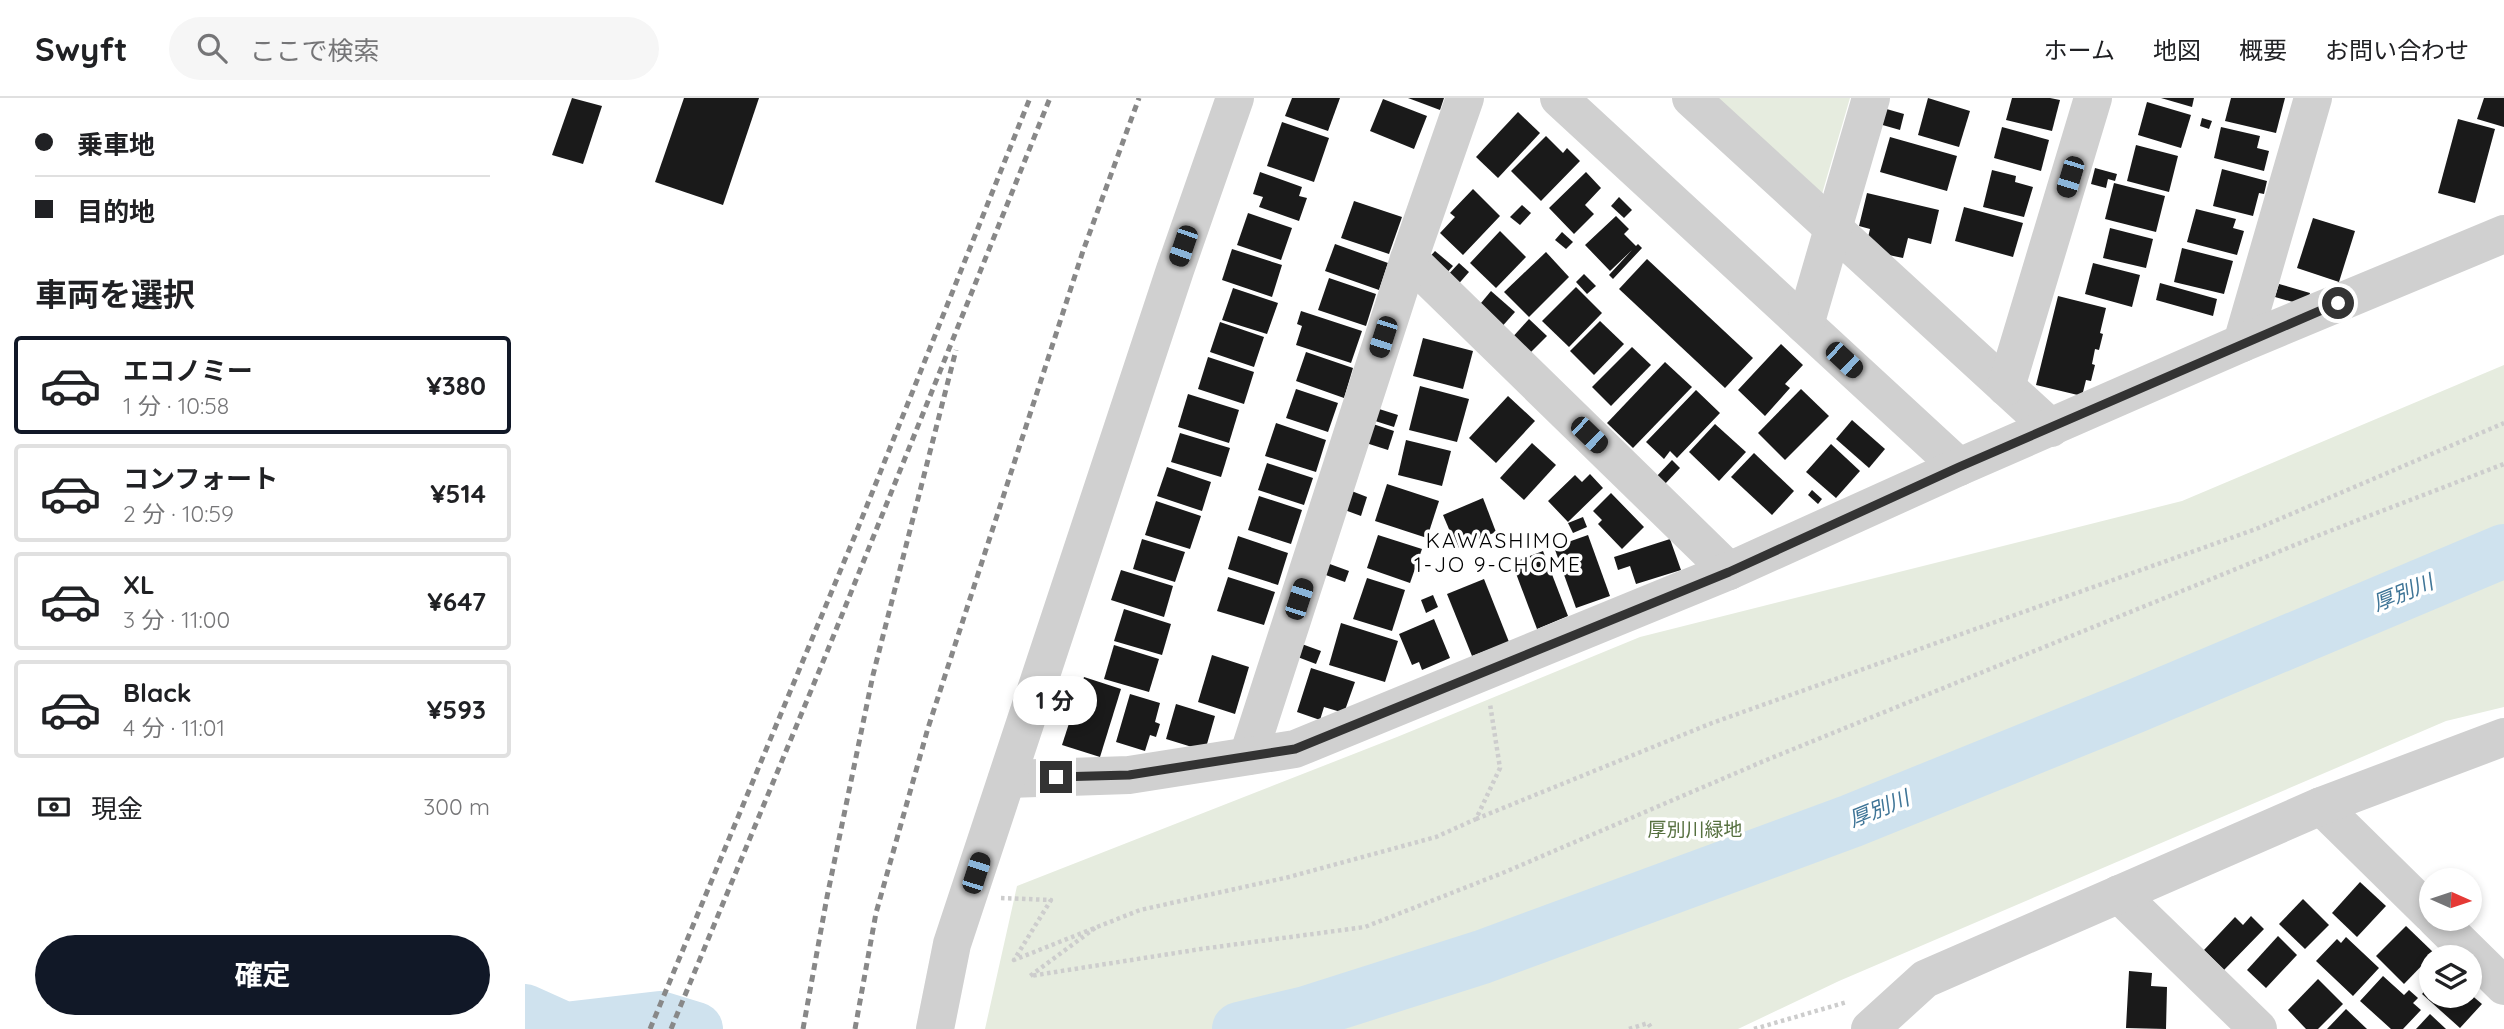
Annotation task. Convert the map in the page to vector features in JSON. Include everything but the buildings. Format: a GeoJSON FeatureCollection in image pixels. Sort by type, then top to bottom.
{"type":"FeatureCollection","features":[{"type":"Feature","properties":{"kind":"street"},"geometry":{"type":"LineString","coordinates":[[935,1029],[952,944],[1166,296],[1235,98]]}},
{"type":"Feature","properties":{"kind":"street"},"geometry":{"type":"LineString","coordinates":[[1248,756],[1409,258],[1465,98]]}},
{"type":"Feature","properties":{"kind":"street"},"geometry":{"type":"LineString","coordinates":[[1559,98],[1959,467]]}},
{"type":"Feature","properties":{"kind":"street"},"geometry":{"type":"LineString","coordinates":[[1691,98],[2051,428]]}},
{"type":"Feature","properties":{"kind":"street"},"geometry":{"type":"LineString","coordinates":[[1805,325],[1871,98]]}},
{"type":"Feature","properties":{"kind":"street"},"geometry":{"type":"LineString","coordinates":[[2006,387],[2093,98]]}},
{"type":"Feature","properties":{"kind":"street"},"geometry":{"type":"LineString","coordinates":[[2242,343],[2313,98]]}},
{"type":"Feature","properties":{"kind":"street"},"geometry":{"type":"LineString","coordinates":[[1007,779],[1129,775],[1295,749],[1729,572],[1959,467],[2242,343],[2504,234]]}},
{"type":"Feature","properties":{"kind":"street"},"geometry":{"type":"LineString","coordinates":[[1409,258],[1729,572]]}},
{"type":"Feature","properties":{"kind":"street"},"geometry":{"type":"LineString","coordinates":[[1865,1014],[1925,979],[2321,806],[2504,737]]}},
{"type":"Feature","properties":{"kind":"street"},"geometry":{"type":"LineString","coordinates":[[2321,806],[2419,902]]}},
{"type":"Feature","properties":{"kind":"street"},"geometry":{"type":"LineString","coordinates":[[2119,894],[2258,1029]]}},
{"type":"Feature","properties":{"kind":"street"},"geometry":{"type":"LineString","coordinates":[[2448,931],[2504,986]]}},
{"type":"Feature","properties":{"kind":"path"},"geometry":{"type":"LineString","coordinates":[[968,896],[1051,900],[1014,960],[1140,910],[1289,877],[1436,837],[1712,723],[2256,528],[2504,423]]}},
{"type":"Feature","properties":{"kind":"path"},"geometry":{"type":"LineString","coordinates":[[1095,928],[1030,976],[1365,927],[1505,872],[1776,755],[2309,539],[2504,464]]}},
{"type":"Feature","properties":{"kind":"path"},"geometry":{"type":"LineString","coordinates":[[1476,819],[1500,768],[1485,671]]}},
{"type":"Feature","properties":{"kind":"path"},"geometry":{"type":"LineString","coordinates":[[1754,1029],[1865,1014]]}},
{"type":"Feature","properties":{"kind":"path"},"geometry":{"type":"LineString","coordinates":[[1629,1029],[1648,1023],[1652,1029]]}},
{"type":"Feature","properties":{"kind":"green space"},"geometry":{"type":"Polygon","coordinates":[[[1699,98],[1850,98],[1822,194],[1699,98]]]}},
{"type":"Feature","properties":{"kind":"green space","name":"厚別川緑地"},"geometry":{"type":"Polygon","coordinates":[[[2504,365],[2504,707],[2446,721],[1839,981],[1738,1029],[985,1029],[1017,886],[1397,737],[1640,637],[2182,501],[2504,365]]]}},
{"type":"Feature","properties":{"kind":"waterway","name":"厚別川"},"geometry":{"type":"LineString","coordinates":[[1239,1029],[1306,1013],[1482,957],[1851,821],[2133,707],[2504,551]]}},
{"type":"Feature","properties":{"kind":"waterway","name":"厚別川"},"geometry":{"type":"LineString","coordinates":[[525,1011],[565,1029],[660,1018],[696,1029]]}},
{"type":"Feature","properties":{"kind":"railway"},"geometry":{"type":"LineString","coordinates":[[650,1029],[856,533],[1030,98]]}},
{"type":"Feature","properties":{"kind":"railway"},"geometry":{"type":"LineString","coordinates":[[671,1029],[827,652],[1050,98]]}},
{"type":"Feature","properties":{"kind":"railway"},"geometry":{"type":"LineString","coordinates":[[855,1029],[876,913],[928,728],[1083,251],[1139,98]]}},
{"type":"Feature","properties":{"kind":"railway"},"geometry":{"type":"LineString","coordinates":[[803,1029],[873,675],[956,350]]}},
{"type":"Feature","properties":{"kind":"district","name":"KAWASHIMO 1-JO 9-CHOME"},"geometry":{"type":"Point","coordinates":[1498,553]}},
{"type":"Feature","properties":{"kind":"route"},"geometry":{"type":"LineString","coordinates":[[1056,777],[1129,775],[1295,749],[1729,572],[1959,467],[2338,303]]}}]}
